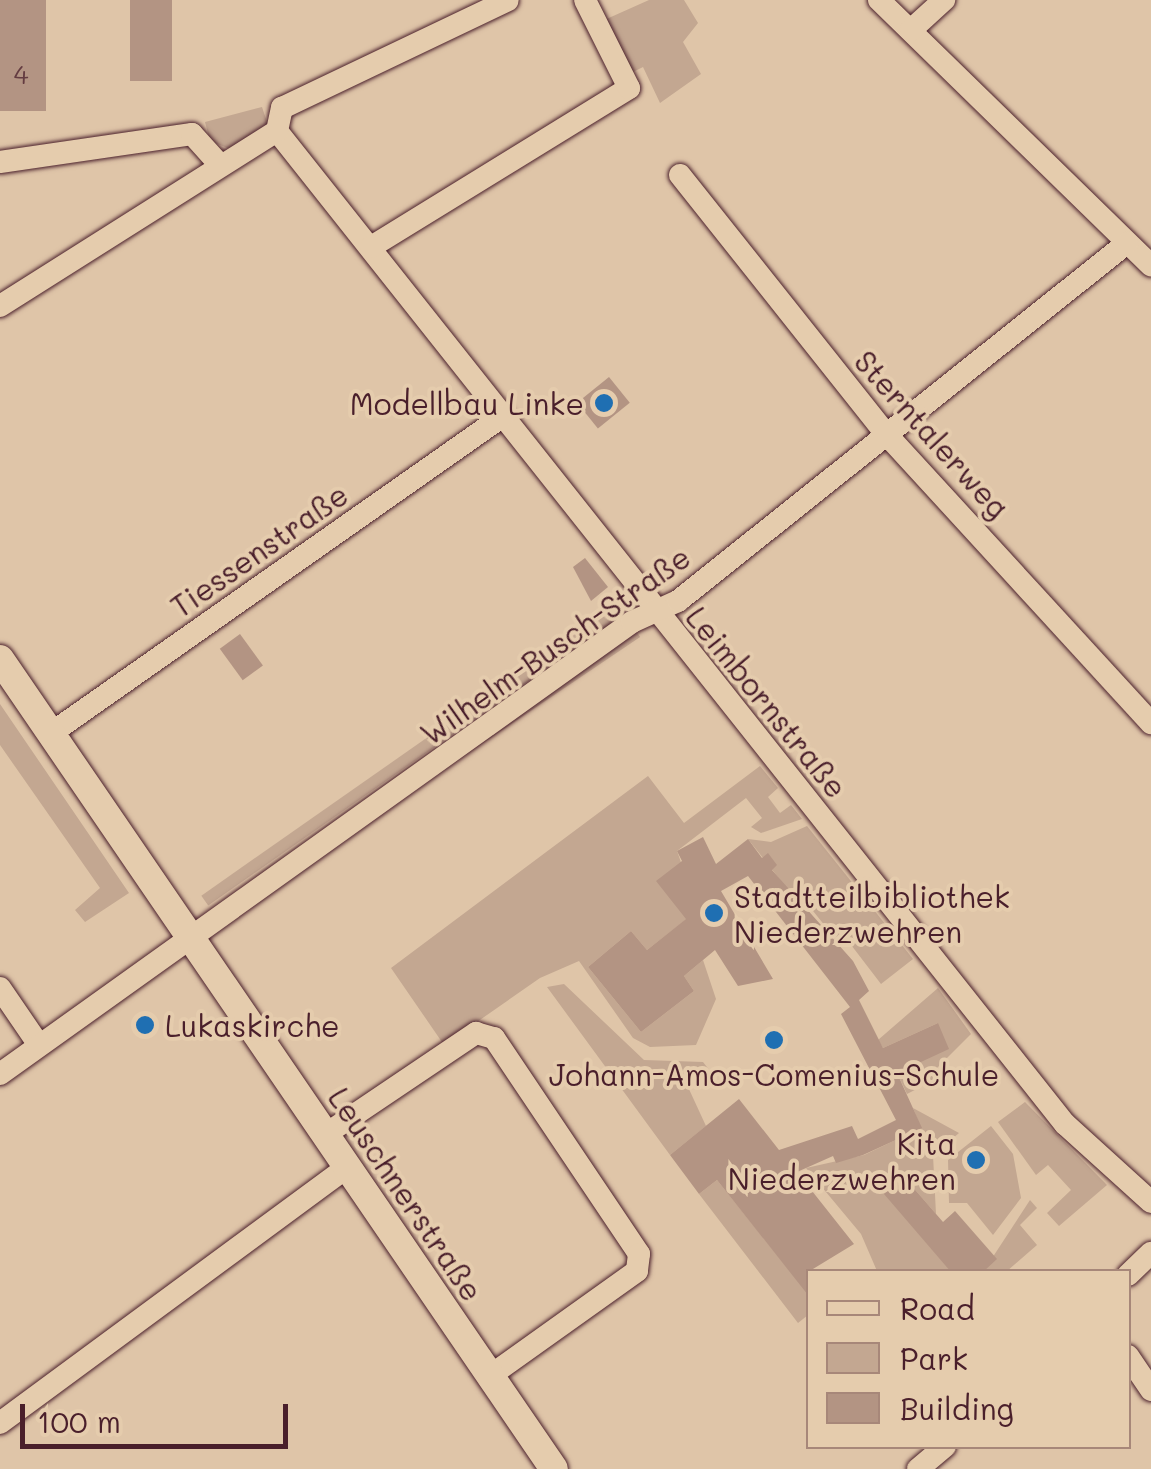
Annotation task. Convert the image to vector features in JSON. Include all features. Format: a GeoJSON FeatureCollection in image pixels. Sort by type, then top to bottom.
{"type":"FeatureCollection","features":[{"type":"Feature","properties":{"kind":"main road","name":"Leuschnerstraße"},"geometry":{"type":"LineString","coordinates":[[0,659],[554,1469]]}},
{"type":"Feature","properties":{"kind":"street"},"geometry":{"type":"LineString","coordinates":[[0,306],[276,131],[282,108],[508,0]]}},
{"type":"Feature","properties":{"kind":"street"},"geometry":{"type":"LineString","coordinates":[[370,247],[629,88],[585,0]]}},
{"type":"Feature","properties":{"kind":"street"},"geometry":{"type":"LineString","coordinates":[[879,0],[1151,265]]}},
{"type":"Feature","properties":{"kind":"street"},"geometry":{"type":"LineString","coordinates":[[911,30],[944,0]]}},
{"type":"Feature","properties":{"kind":"street","name":"Leimbornstraße"},"geometry":{"type":"LineString","coordinates":[[276,131],[1065,1124],[1151,1202]]}},
{"type":"Feature","properties":{"kind":"street"},"geometry":{"type":"LineString","coordinates":[[0,162],[192,134],[219,164]]}},
{"type":"Feature","properties":{"kind":"street","name":"Sterntalerweg"},"geometry":{"type":"LineString","coordinates":[[680,175],[887,434],[1151,723]]}},
{"type":"Feature","properties":{"kind":"street","name":"Wilhelm-Busch-Straße"},"geometry":{"type":"LineString","coordinates":[[0,1074],[656,611],[1127,243]]}},
{"type":"Feature","properties":{"kind":"street","name":"Tiessenstraße"},"geometry":{"type":"LineString","coordinates":[[50,734],[503,416]]}},
{"type":"Feature","properties":{"kind":"street"},"geometry":{"type":"LineString","coordinates":[[0,988],[38,1045]]}},
{"type":"Feature","properties":{"kind":"street"},"geometry":{"type":"LineString","coordinates":[[326,1134],[476,1033],[494,1038],[639,1254],[638,1271],[490,1376]]}},
{"type":"Feature","properties":{"kind":"street"},"geometry":{"type":"LineString","coordinates":[[0,1423],[348,1166]]}},
{"type":"Feature","properties":{"kind":"street"},"geometry":{"type":"LineString","coordinates":[[1131,1272],[1151,1253]]}},
{"type":"Feature","properties":{"kind":"street"},"geometry":{"type":"LineString","coordinates":[[1131,1360],[1151,1390]]}},
{"type":"Feature","properties":{"kind":"street"},"geometry":{"type":"LineString","coordinates":[[918,1469],[941,1449]]}},
{"type":"Feature","properties":{"kind":"green space"},"geometry":{"type":"Polygon","coordinates":[[[649,0],[684,0],[698,23],[683,42],[701,74],[660,103],[643,67],[629,74],[602,21],[649,0]]]}},
{"type":"Feature","properties":{"kind":"green space"},"geometry":{"type":"Polygon","coordinates":[[[262,107],[268,125],[230,149],[210,141],[205,122],[262,107]]]}},
{"type":"Feature","properties":{"kind":"green space"},"geometry":{"type":"Polygon","coordinates":[[[615,606],[622,616],[208,905],[201,896],[615,606]]]}},
{"type":"Feature","properties":{"kind":"green space"},"geometry":{"type":"Polygon","coordinates":[[[634,628],[640,637],[217,922],[211,913],[634,628]]]}},
{"type":"Feature","properties":{"kind":"green space"},"geometry":{"type":"Polygon","coordinates":[[[0,704],[129,893],[85,922],[75,910],[100,888],[0,745],[0,704]]]}},
{"type":"Feature","properties":{"kind":"green space"},"geometry":{"type":"Polygon","coordinates":[[[760,766],[778,788],[768,797],[780,813],[791,805],[802,819],[761,833],[751,827],[762,818],[746,798],[677,851],[698,910],[647,950],[631,931],[588,967],[641,1032],[694,991],[684,976],[703,960],[716,999],[696,1045],[650,1047],[633,1038],[579,961],[540,978],[444,1045],[391,968],[648,776],[684,823],[760,766]]]}},
{"type":"Feature","properties":{"kind":"green space"},"geometry":{"type":"Polygon","coordinates":[[[807,826],[913,959],[881,984],[845,937],[834,937],[805,901],[800,905],[748,839],[771,842],[807,826]]]}},
{"type":"Feature","properties":{"kind":"green space"},"geometry":{"type":"Polygon","coordinates":[[[564,984],[644,1060],[703,1062],[710,1071],[688,1087],[706,1126],[670,1155],[547,987],[564,984]]]}},
{"type":"Feature","properties":{"kind":"green space"},"geometry":{"type":"Polygon","coordinates":[[[938,988],[971,1034],[937,1068],[938,1078],[907,1094],[897,1073],[938,1023],[883,1048],[878,1040],[938,988]]]}},
{"type":"Feature","properties":{"kind":"green space"},"geometry":{"type":"Polygon","coordinates":[[[1025,1102],[1107,1185],[1059,1226],[1047,1213],[1071,1190],[1048,1165],[1036,1175],[998,1122],[1025,1102]]]}},
{"type":"Feature","properties":{"kind":"green space"},"geometry":{"type":"Polygon","coordinates":[[[913,1108],[959,1133],[933,1155],[936,1214],[904,1177],[885,1194],[949,1269],[876,1269],[861,1234],[806,1168],[864,1155],[921,1128],[913,1108]]]}},
{"type":"Feature","properties":{"kind":"green space"},"geometry":{"type":"Polygon","coordinates":[[[991,1126],[1013,1154],[1021,1198],[993,1235],[967,1203],[949,1203],[948,1160],[991,1126]]]}},
{"type":"Feature","properties":{"kind":"green space"},"geometry":{"type":"Polygon","coordinates":[[[717,1180],[801,1285],[806,1281],[806,1317],[798,1323],[699,1194],[717,1180]]]}},
{"type":"Feature","properties":{"kind":"green space"},"geometry":{"type":"Polygon","coordinates":[[[1030,1200],[1037,1208],[1020,1225],[1037,1245],[1009,1269],[985,1269],[1030,1200]]]}},
{"type":"Feature","properties":{"kind":"building"},"geometry":{"type":"Polygon","coordinates":[[[0,0],[46,0],[46,111],[0,111],[0,0]]]}},
{"type":"Feature","properties":{"kind":"building"},"geometry":{"type":"Polygon","coordinates":[[[130,0],[172,0],[172,81],[130,81],[130,0]]]}},
{"type":"Feature","properties":{"kind":"building","name":"Modellbau Linke"},"geometry":{"type":"Polygon","coordinates":[[[609,377],[630,403],[598,428],[577,403],[609,377]]]}},
{"type":"Feature","properties":{"kind":"building"},"geometry":{"type":"Polygon","coordinates":[[[585,558],[608,587],[591,601],[573,567],[585,558]]]}},
{"type":"Feature","properties":{"kind":"building"},"geometry":{"type":"Polygon","coordinates":[[[240,634],[263,666],[243,680],[220,649],[240,634]]]}},
{"type":"Feature","properties":{"kind":"building"},"geometry":{"type":"Polygon","coordinates":[[[703,837],[716,864],[748,839],[762,858],[768,853],[777,865],[772,870],[853,961],[869,991],[859,1000],[883,1048],[938,1023],[949,1049],[897,1073],[922,1128],[863,1155],[836,1163],[833,1156],[797,1172],[854,1244],[813,1269],[806,1269],[806,1292],[717,1180],[699,1194],[670,1155],[739,1099],[779,1150],[852,1126],[858,1139],[896,1120],[841,1014],[850,1007],[748,876],[721,891],[773,979],[738,986],[715,950],[684,976],[694,991],[641,1032],[588,967],[631,931],[647,950],[686,919],[656,881],[682,861],[677,851],[703,837]]]}},
{"type":"Feature","properties":{"kind":"building","name":"Kita Niederzwehren"},"geometry":{"type":"Polygon","coordinates":[[[904,1177],[943,1222],[955,1211],[997,1259],[986,1269],[948,1269],[884,1194],[904,1177]]]}},
{"type":"Feature","properties":{"kind":"place","name":"Modellbau Linke"},"geometry":{"type":"Point","coordinates":[604,403]}},
{"type":"Feature","properties":{"kind":"place","name":"Stadtteilbibliothek Niederzwehren"},"geometry":{"type":"Point","coordinates":[714,913]}},
{"type":"Feature","properties":{"kind":"place","name":"Lukaskirche"},"geometry":{"type":"Point","coordinates":[145,1025]}},
{"type":"Feature","properties":{"kind":"place","name":"Johann-Amos-Comenius-Schule"},"geometry":{"type":"Point","coordinates":[774,1040]}},
{"type":"Feature","properties":{"kind":"place","name":"Kita Niederzwehren"},"geometry":{"type":"Point","coordinates":[976,1160]}}]}
